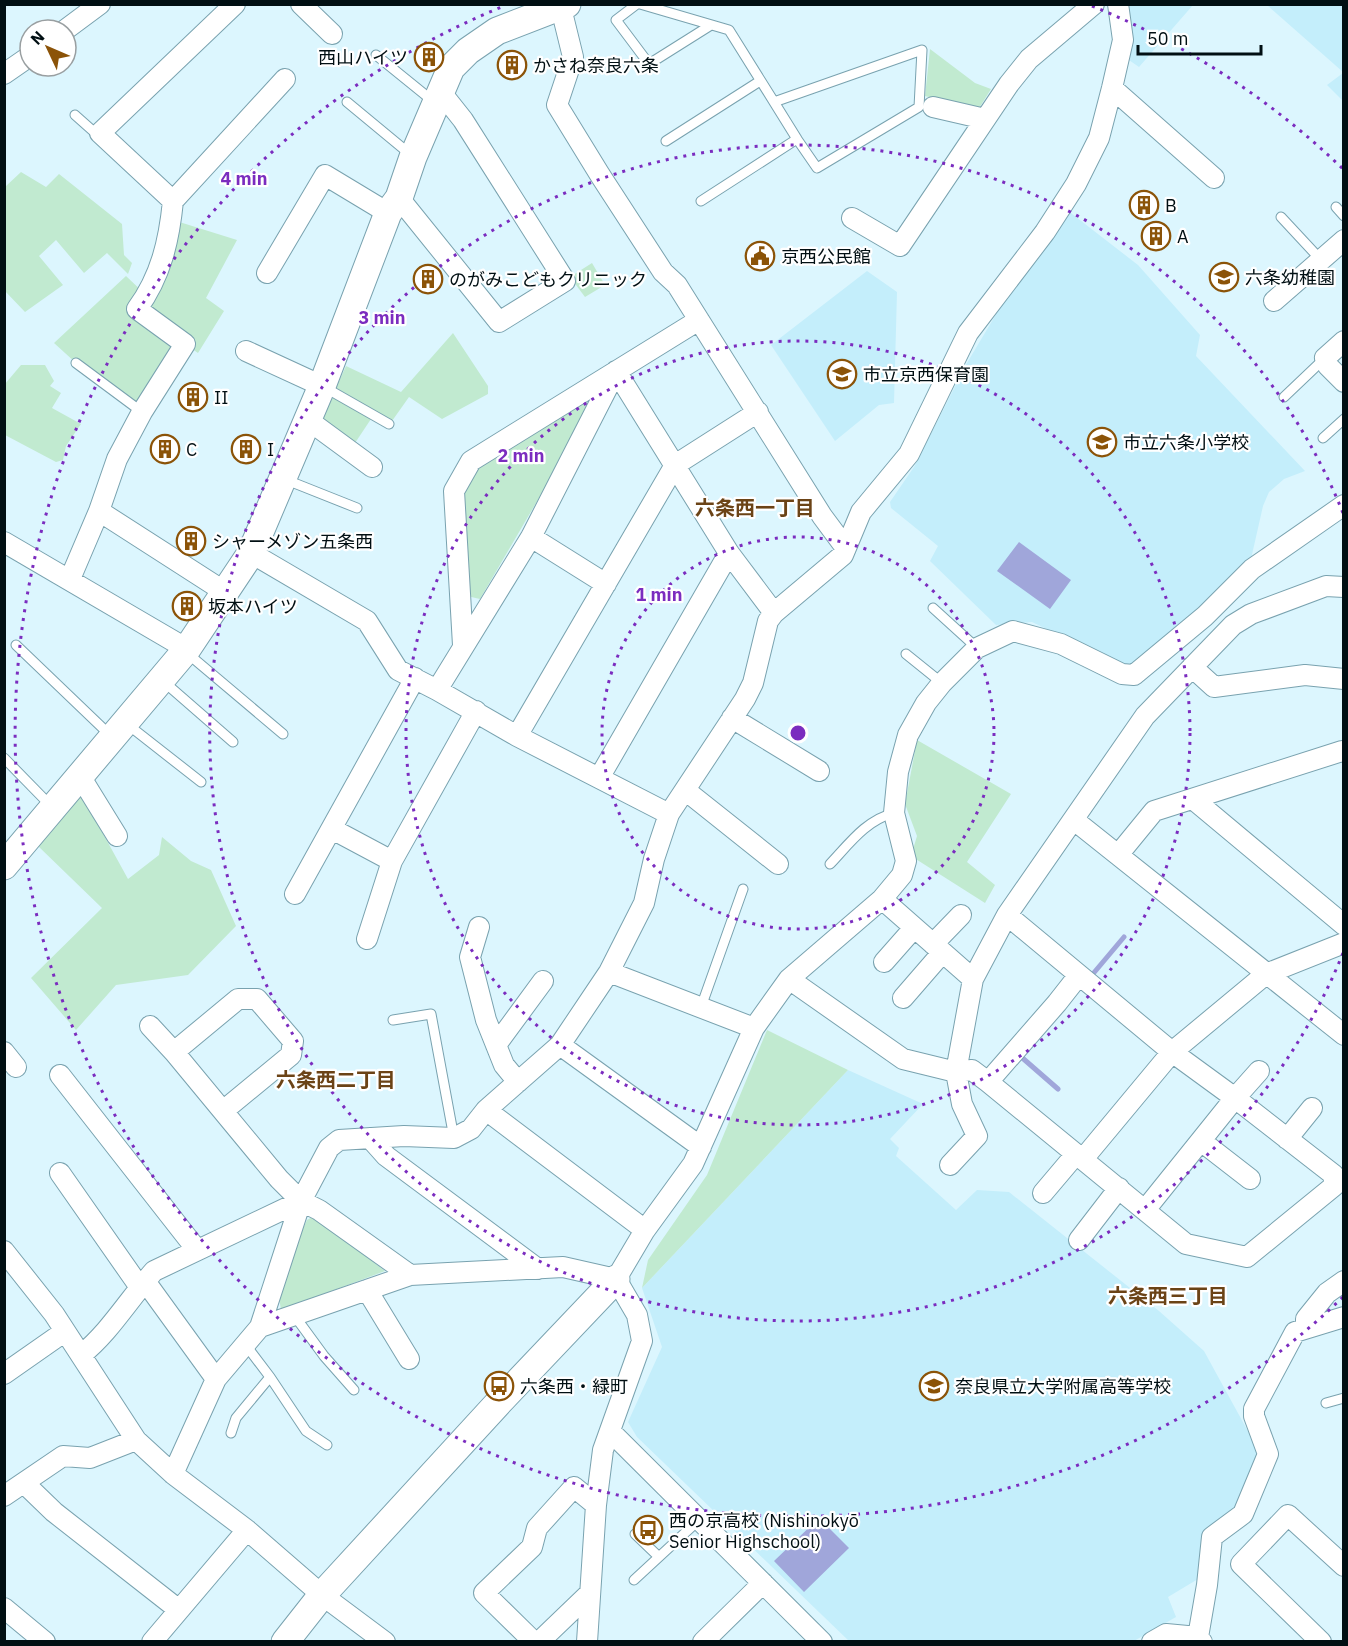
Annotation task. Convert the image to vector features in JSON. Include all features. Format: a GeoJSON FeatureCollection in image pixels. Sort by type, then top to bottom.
{"type":"FeatureCollection","features":[{"type":"Feature","properties":{"kind":"street"},"geometry":{"type":"LineString","coordinates":[[78,20],[100,4]]}},
{"type":"Feature","properties":{"kind":"street"},"geometry":{"type":"LineString","coordinates":[[173,201],[100,133],[235,4]]}},
{"type":"Feature","properties":{"kind":"street"},"geometry":{"type":"LineString","coordinates":[[301,4],[332,34]]}},
{"type":"Feature","properties":{"kind":"street"},"geometry":{"type":"LineString","coordinates":[[852,218],[900,246],[985,119],[1029,60],[1094,4]]}},
{"type":"Feature","properties":{"kind":"street"},"geometry":{"type":"LineString","coordinates":[[174,1474],[216,1379],[260,1327],[301,1201],[329,1149],[339,1140],[404,1136],[454,1138],[471,1129],[486,1110],[560,1045],[609,972],[644,903],[654,859],[669,814],[753,683],[768,621],[774,613],[843,555],[861,512],[909,454],[968,333],[1045,232],[1076,184],[1099,138],[1112,88],[1123,40],[1119,4]]}},
{"type":"Feature","properties":{"kind":"street"},"geometry":{"type":"LineString","coordinates":[[4,866],[186,650],[251,553],[322,386],[438,97],[452,68],[468,51],[497,31],[564,6],[573,57],[557,105],[663,272],[677,285],[822,516],[845,547]]}},
{"type":"Feature","properties":{"kind":"street"},"geometry":{"type":"LineString","coordinates":[[4,74],[18,64]]}},
{"type":"Feature","properties":{"kind":"street"},"geometry":{"type":"LineString","coordinates":[[70,579],[99,511],[117,459],[142,412],[185,344],[137,309],[148,294],[164,258],[170,233],[173,201],[285,79]]}},
{"type":"Feature","properties":{"kind":"street"},"geometry":{"type":"LineString","coordinates":[[1112,88],[1214,178]]}},
{"type":"Feature","properties":{"kind":"street"},"geometry":{"type":"LineString","coordinates":[[267,273],[325,175],[394,205],[499,322],[565,281],[463,120],[438,97]]}},
{"type":"Feature","properties":{"kind":"street"},"geometry":{"type":"LineString","coordinates":[[933,106],[985,119]]}},
{"type":"Feature","properties":{"kind":"street"},"geometry":{"type":"LineString","coordinates":[[1274,301],[1344,240]]}},
{"type":"Feature","properties":{"kind":"street"},"geometry":{"type":"LineString","coordinates":[[463,645],[454,491],[471,461],[699,320]]}},
{"type":"Feature","properties":{"kind":"street"},"geometry":{"type":"LineString","coordinates":[[1344,341],[1325,358],[1328,366],[1344,382]]}},
{"type":"Feature","properties":{"kind":"street"},"geometry":{"type":"LineString","coordinates":[[246,351],[322,386]]}},
{"type":"Feature","properties":{"kind":"street"},"geometry":{"type":"LineString","coordinates":[[616,372],[729,553],[774,613]]}},
{"type":"Feature","properties":{"kind":"street"},"geometry":{"type":"LineString","coordinates":[[437,690],[531,537],[616,372]]}},
{"type":"Feature","properties":{"kind":"street"},"geometry":{"type":"LineString","coordinates":[[518,736],[675,465],[758,412]]}},
{"type":"Feature","properties":{"kind":"street"},"geometry":{"type":"LineString","coordinates":[[308,420],[372,467]]}},
{"type":"Feature","properties":{"kind":"street"},"geometry":{"type":"LineString","coordinates":[[285,1641],[322,1595],[616,1279],[645,1230],[693,1164],[754,1028],[789,979],[882,899],[902,875],[906,861],[894,813],[898,772],[908,735],[926,703],[942,683],[977,648],[1013,630],[1061,644],[1122,674],[1134,675],[1205,616],[1252,569],[1344,505]]}},
{"type":"Feature","properties":{"kind":"street"},"geometry":{"type":"LineString","coordinates":[[99,511],[225,592]]}},
{"type":"Feature","properties":{"kind":"street"},"geometry":{"type":"LineString","coordinates":[[531,537],[606,584]]}},
{"type":"Feature","properties":{"kind":"street"},"geometry":{"type":"LineString","coordinates":[[4,542],[70,579],[186,650]]}},
{"type":"Feature","properties":{"kind":"street"},"geometry":{"type":"LineString","coordinates":[[251,553],[366,621],[398,670],[518,736],[669,814]]}},
{"type":"Feature","properties":{"kind":"street"},"geometry":{"type":"LineString","coordinates":[[599,778],[729,553]]}},
{"type":"Feature","properties":{"kind":"street"},"geometry":{"type":"LineString","coordinates":[[1240,582],[1251,614]]}},
{"type":"Feature","properties":{"kind":"street"},"geometry":{"type":"LineString","coordinates":[[950,1165],[977,1136],[962,1104],[956,1072],[973,979],[1007,915],[1145,716],[1233,625],[1251,614],[1326,586],[1344,587]]}},
{"type":"Feature","properties":{"kind":"street"},"geometry":{"type":"LineString","coordinates":[[1192,667],[1214,687],[1305,675],[1344,679]]}},
{"type":"Feature","properties":{"kind":"street"},"geometry":{"type":"LineString","coordinates":[[295,894],[416,678]]}},
{"type":"Feature","properties":{"kind":"street"},"geometry":{"type":"LineString","coordinates":[[367,939],[392,861],[476,711]]}},
{"type":"Feature","properties":{"kind":"street"},"geometry":{"type":"LineString","coordinates":[[732,718],[819,771]]}},
{"type":"Feature","properties":{"kind":"street"},"geometry":{"type":"LineString","coordinates":[[1118,855],[1154,811],[1344,752]]}},
{"type":"Feature","properties":{"kind":"street"},"geometry":{"type":"LineString","coordinates":[[80,776],[117,836]]}},
{"type":"Feature","properties":{"kind":"street"},"geometry":{"type":"LineString","coordinates":[[686,790],[778,864]]}},
{"type":"Feature","properties":{"kind":"street"},"geometry":{"type":"LineString","coordinates":[[1193,800],[1344,926]]}},
{"type":"Feature","properties":{"kind":"street"},"geometry":{"type":"LineString","coordinates":[[1074,820],[1344,1035]]}},
{"type":"Feature","properties":{"kind":"street"},"geometry":{"type":"LineString","coordinates":[[332,829],[392,861]]}},
{"type":"Feature","properties":{"kind":"street"},"geometry":{"type":"LineString","coordinates":[[882,899],[973,979]]}},
{"type":"Feature","properties":{"kind":"street"},"geometry":{"type":"LineString","coordinates":[[903,998],[961,915]]}},
{"type":"Feature","properties":{"kind":"street"},"geometry":{"type":"LineString","coordinates":[[789,979],[903,1059],[956,1072],[972,1070],[1186,1244],[1247,1257],[1334,1186],[1339,1171],[1287,1139],[1173,1052],[1007,915]]}},
{"type":"Feature","properties":{"kind":"street"},"geometry":{"type":"LineString","coordinates":[[479,927],[470,957],[486,1020],[504,1065],[518,1082]]}},
{"type":"Feature","properties":{"kind":"street"},"geometry":{"type":"LineString","coordinates":[[884,962],[914,928]]}},
{"type":"Feature","properties":{"kind":"street"},"geometry":{"type":"LineString","coordinates":[[1043,1193],[1080,1157],[1173,1052],[1266,974],[1344,943]]}},
{"type":"Feature","properties":{"kind":"street"},"geometry":{"type":"LineString","coordinates":[[609,972],[754,1028]]}},
{"type":"Feature","properties":{"kind":"street"},"geometry":{"type":"LineString","coordinates":[[988,1082],[1079,975]]}},
{"type":"Feature","properties":{"kind":"street"},"geometry":{"type":"LineString","coordinates":[[496,1045],[543,981]]}},
{"type":"Feature","properties":{"kind":"street"},"geometry":{"type":"LineString","coordinates":[[174,1052],[238,999],[257,999],[293,1041],[291,1055],[223,1112]]}},
{"type":"Feature","properties":{"kind":"street"},"geometry":{"type":"LineString","coordinates":[[150,1026],[279,1179],[301,1201],[319,1210],[410,1275]]}},
{"type":"Feature","properties":{"kind":"street"},"geometry":{"type":"LineString","coordinates":[[560,1045],[700,1148]]}},
{"type":"Feature","properties":{"kind":"street"},"geometry":{"type":"LineString","coordinates":[[1145,1210],[1259,1071]]}},
{"type":"Feature","properties":{"kind":"street"},"geometry":{"type":"LineString","coordinates":[[60,1075],[197,1250]]}},
{"type":"Feature","properties":{"kind":"street"},"geometry":{"type":"LineString","coordinates":[[1287,1139],[1312,1108]]}},
{"type":"Feature","properties":{"kind":"street"},"geometry":{"type":"LineString","coordinates":[[486,1110],[645,1230]]}},
{"type":"Feature","properties":{"kind":"street"},"geometry":{"type":"LineString","coordinates":[[370,1138],[386,1156],[538,1269]]}},
{"type":"Feature","properties":{"kind":"street"},"geometry":{"type":"LineString","coordinates":[[1201,1141],[1250,1179]]}},
{"type":"Feature","properties":{"kind":"street"},"geometry":{"type":"LineString","coordinates":[[60,1173],[216,1379]]}},
{"type":"Feature","properties":{"kind":"street"},"geometry":{"type":"LineString","coordinates":[[1079,1240],[1119,1188]]}},
{"type":"Feature","properties":{"kind":"street"},"geometry":{"type":"LineString","coordinates":[[81,1355],[96,1343],[154,1272],[301,1201]]}},
{"type":"Feature","properties":{"kind":"street"},"geometry":{"type":"LineString","coordinates":[[4,1251],[54,1314],[136,1440],[174,1474],[247,1530],[322,1595],[385,1641]]}},
{"type":"Feature","properties":{"kind":"street"},"geometry":{"type":"LineString","coordinates":[[260,1327],[410,1275],[563,1267],[616,1279],[637,1315],[642,1341],[603,1450],[596,1505],[587,1641]]}},
{"type":"Feature","properties":{"kind":"street"},"geometry":{"type":"LineString","coordinates":[[1306,1328],[1306,1319],[1327,1293],[1344,1281]]}},
{"type":"Feature","properties":{"kind":"street"},"geometry":{"type":"LineString","coordinates":[[367,1290],[409,1359]]}},
{"type":"Feature","properties":{"kind":"street"},"geometry":{"type":"LineString","coordinates":[[1152,1641],[1166,1634],[1200,1639],[1212,1537],[1243,1514],[1268,1454],[1254,1416],[1254,1409],[1295,1332],[1344,1317]]}},
{"type":"Feature","properties":{"kind":"street"},"geometry":{"type":"LineString","coordinates":[[4,1374],[64,1332]]}},
{"type":"Feature","properties":{"kind":"street"},"geometry":{"type":"LineString","coordinates":[[610,1431],[822,1641]]}},
{"type":"Feature","properties":{"kind":"street"},"geometry":{"type":"LineString","coordinates":[[4,1496],[63,1456],[90,1458],[136,1440]]}},
{"type":"Feature","properties":{"kind":"street"},"geometry":{"type":"LineString","coordinates":[[24,1483],[54,1512],[178,1610]]}},
{"type":"Feature","properties":{"kind":"street"},"geometry":{"type":"LineString","coordinates":[[534,1641],[484,1593],[532,1547],[537,1528],[574,1487],[596,1505]]}},
{"type":"Feature","properties":{"kind":"street"},"geometry":{"type":"LineString","coordinates":[[1321,1641],[1241,1564],[1288,1515],[1344,1566]]}},
{"type":"Feature","properties":{"kind":"street"},"geometry":{"type":"LineString","coordinates":[[152,1641],[247,1530]]}},
{"type":"Feature","properties":{"kind":"street"},"geometry":{"type":"LineString","coordinates":[[703,1641],[763,1583]]}},
{"type":"Feature","properties":{"kind":"street"},"geometry":{"type":"LineString","coordinates":[[539,1641],[590,1593]]}},
{"type":"Feature","properties":{"kind":"street"},"geometry":{"type":"LineString","coordinates":[[4,1608],[45,1641]]}},
{"type":"Feature","properties":{"kind":"lane"},"geometry":{"type":"LineString","coordinates":[[711,25],[649,64],[616,20],[638,4],[729,30],[760,81],[817,168],[919,107],[922,50],[774,102]]}},
{"type":"Feature","properties":{"kind":"lane"},"geometry":{"type":"LineString","coordinates":[[376,55],[438,97]]}},
{"type":"Feature","properties":{"kind":"lane"},"geometry":{"type":"LineString","coordinates":[[666,141],[760,81]]}},
{"type":"Feature","properties":{"kind":"lane"},"geometry":{"type":"LineString","coordinates":[[347,102],[413,157]]}},
{"type":"Feature","properties":{"kind":"lane"},"geometry":{"type":"LineString","coordinates":[[75,116],[93,131],[100,133]]}},
{"type":"Feature","properties":{"kind":"lane"},"geometry":{"type":"LineString","coordinates":[[701,201],[797,139]]}},
{"type":"Feature","properties":{"kind":"lane"},"geometry":{"type":"LineString","coordinates":[[1336,207],[1344,216]]}},
{"type":"Feature","properties":{"kind":"lane"},"geometry":{"type":"LineString","coordinates":[[1281,216],[1321,260]]}},
{"type":"Feature","properties":{"kind":"lane"},"geometry":{"type":"LineString","coordinates":[[1284,397],[1325,358]]}},
{"type":"Feature","properties":{"kind":"lane"},"geometry":{"type":"LineString","coordinates":[[76,363],[142,412]]}},
{"type":"Feature","properties":{"kind":"lane"},"geometry":{"type":"LineString","coordinates":[[322,386],[389,424]]}},
{"type":"Feature","properties":{"kind":"lane"},"geometry":{"type":"LineString","coordinates":[[1323,438],[1344,419]]}},
{"type":"Feature","properties":{"kind":"lane"},"geometry":{"type":"LineString","coordinates":[[283,478],[357,508]]}},
{"type":"Feature","properties":{"kind":"lane"},"geometry":{"type":"LineString","coordinates":[[933,608],[977,648]]}},
{"type":"Feature","properties":{"kind":"lane"},"geometry":{"type":"LineString","coordinates":[[16,645],[119,730],[201,782]]}},
{"type":"Feature","properties":{"kind":"lane"},"geometry":{"type":"LineString","coordinates":[[186,650],[283,734]]}},
{"type":"Feature","properties":{"kind":"lane"},"geometry":{"type":"LineString","coordinates":[[906,654],[942,683]]}},
{"type":"Feature","properties":{"kind":"lane"},"geometry":{"type":"LineString","coordinates":[[162,680],[233,742]]}},
{"type":"Feature","properties":{"kind":"lane"},"geometry":{"type":"LineString","coordinates":[[4,758],[53,808]]}},
{"type":"Feature","properties":{"kind":"lane"},"geometry":{"type":"LineString","coordinates":[[830,864],[870,823],[894,813]]}},
{"type":"Feature","properties":{"kind":"lane"},"geometry":{"type":"LineString","coordinates":[[701,1007],[743,889]]}},
{"type":"Feature","properties":{"kind":"lane"},"geometry":{"type":"LineString","coordinates":[[393,1020],[431,1014],[454,1138]]}},
{"type":"Feature","properties":{"kind":"lane"},"geometry":{"type":"LineString","coordinates":[[294,1315],[324,1356],[354,1390]]}},
{"type":"Feature","properties":{"kind":"lane"},"geometry":{"type":"LineString","coordinates":[[245,1344],[306,1431],[327,1445]]}},
{"type":"Feature","properties":{"kind":"lane"},"geometry":{"type":"LineString","coordinates":[[231,1433],[236,1418],[270,1377]]}},
{"type":"Feature","properties":{"kind":"lane"},"geometry":{"type":"LineString","coordinates":[[1326,1403],[1344,1398]]}},
{"type":"Feature","properties":{"kind":"lane"},"geometry":{"type":"LineString","coordinates":[[634,1580],[700,1519]]}},
{"type":"Feature","properties":{"kind":"lane"},"geometry":{"type":"LineString","coordinates":[[635,1534],[659,1557]]}},
{"type":"Feature","properties":{"kind":"shaded area"},"geometry":{"type":"Polygon","coordinates":[[[1128,5],[1193,5],[1139,67],[1126,58],[1130,45],[1128,5]]]}},
{"type":"Feature","properties":{"kind":"shaded area"},"geometry":{"type":"Polygon","coordinates":[[[1267,5],[1343,5],[1343,72],[1267,5]]]}},
{"type":"Feature","properties":{"kind":"shaded area"},"geometry":{"type":"Polygon","coordinates":[[[1343,73],[1343,101],[1327,85],[1343,73]]]}},
{"type":"Feature","properties":{"kind":"shaded area","name":"市立六条小学校"},"geometry":{"type":"Polygon","coordinates":[[[1067,210],[1138,265],[1200,335],[1196,356],[1305,471],[1284,479],[1269,492],[1263,506],[1251,559],[1237,575],[1134,665],[1126,667],[1032,622],[996,625],[930,561],[938,546],[891,508],[890,502],[914,467],[967,363],[1001,306],[1039,255],[1067,210]]]}},
{"type":"Feature","properties":{"kind":"shaded area","name":"市立京西保育園"},"geometry":{"type":"Polygon","coordinates":[[[867,271],[897,292],[894,403],[879,405],[835,441],[771,345],[867,271]]]}},
{"type":"Feature","properties":{"kind":"shaded area","name":"奈良県立大学附属高等学校"},"geometry":{"type":"Polygon","coordinates":[[[848,1070],[923,1104],[890,1139],[899,1148],[896,1156],[956,1210],[977,1190],[1009,1192],[1159,1311],[1204,1351],[1262,1457],[1239,1512],[1213,1533],[1203,1576],[1168,1597],[1176,1617],[1134,1641],[849,1641],[637,1437],[628,1422],[662,1347],[642,1288],[848,1070]]]}},
{"type":"Feature","properties":{"kind":"green space"},"geometry":{"type":"Polygon","coordinates":[[[930,49],[975,83],[991,89],[978,110],[925,96],[930,49]]]}},
{"type":"Feature","properties":{"kind":"green space"},"geometry":{"type":"Polygon","coordinates":[[[21,172],[46,187],[59,174],[122,224],[124,255],[132,263],[128,274],[107,253],[84,273],[56,240],[39,256],[63,285],[25,312],[4,290],[5,187],[21,172]]]}},
{"type":"Feature","properties":{"kind":"green space"},"geometry":{"type":"Polygon","coordinates":[[[173,220],[237,240],[206,298],[224,311],[198,353],[185,344],[178,343],[137,406],[76,363],[54,343],[126,276],[146,295],[173,220]]]}},
{"type":"Feature","properties":{"kind":"green space"},"geometry":{"type":"Polygon","coordinates":[[[592,263],[605,285],[585,297],[570,277],[592,263]]]}},
{"type":"Feature","properties":{"kind":"green space"},"geometry":{"type":"Polygon","coordinates":[[[453,333],[488,386],[488,394],[442,419],[409,397],[392,421],[336,388],[346,366],[401,392],[453,333]]]}},
{"type":"Feature","properties":{"kind":"green space"},"geometry":{"type":"Polygon","coordinates":[[[21,365],[45,365],[54,381],[50,386],[61,393],[52,408],[81,424],[66,446],[63,460],[56,462],[5,435],[5,384],[21,365]]]}},
{"type":"Feature","properties":{"kind":"green space"},"geometry":{"type":"Polygon","coordinates":[[[333,397],[371,419],[355,443],[322,419],[333,397]]]}},
{"type":"Feature","properties":{"kind":"green space"},"geometry":{"type":"Polygon","coordinates":[[[583,399],[592,407],[480,599],[467,596],[462,492],[478,467],[583,399]]]}},
{"type":"Feature","properties":{"kind":"green space"},"geometry":{"type":"Polygon","coordinates":[[[917,740],[1011,794],[967,862],[995,885],[985,903],[911,856],[917,836],[905,804],[917,740]]]}},
{"type":"Feature","properties":{"kind":"green space"},"geometry":{"type":"Polygon","coordinates":[[[79,790],[128,879],[159,855],[162,837],[191,861],[211,870],[236,926],[188,975],[116,985],[76,1030],[31,978],[102,908],[38,846],[55,815],[79,790]]]}},
{"type":"Feature","properties":{"kind":"green space"},"geometry":{"type":"Polygon","coordinates":[[[767,1030],[848,1070],[642,1288],[648,1260],[707,1175],[767,1030]]]}},
{"type":"Feature","properties":{"kind":"green space"},"geometry":{"type":"Polygon","coordinates":[[[314,1216],[385,1271],[281,1310],[277,1285],[307,1220],[314,1216]]]}},
{"type":"Feature","properties":{"kind":"water"},"geometry":{"type":"Polygon","coordinates":[[[1019,542],[1071,580],[1050,609],[997,571],[1019,542]]]}},
{"type":"Feature","properties":{"kind":"water"},"geometry":{"type":"Polygon","coordinates":[[[819,1518],[849,1548],[804,1592],[774,1561],[819,1518]]]}},
{"type":"Feature","properties":{"kind":"waterway"},"geometry":{"type":"LineString","coordinates":[[1092,975],[1124,937]]}},
{"type":"Feature","properties":{"kind":"waterway"},"geometry":{"type":"LineString","coordinates":[[1019,1055],[1058,1089]]}},
{"type":"Feature","properties":{"kind":"place","name":"西山ハイツ"},"geometry":{"type":"Point","coordinates":[429,57]}},
{"type":"Feature","properties":{"kind":"place","name":"かさね奈良六条"},"geometry":{"type":"Point","coordinates":[512,65]}},
{"type":"Feature","properties":{"kind":"place","name":"B"},"geometry":{"type":"Point","coordinates":[1144,205]}},
{"type":"Feature","properties":{"kind":"place","name":"A"},"geometry":{"type":"Point","coordinates":[1156,236]}},
{"type":"Feature","properties":{"kind":"place","name":"京西公民館"},"geometry":{"type":"Point","coordinates":[760,256]}},
{"type":"Feature","properties":{"kind":"place","name":"六条幼稚園"},"geometry":{"type":"Point","coordinates":[1224,277]}},
{"type":"Feature","properties":{"kind":"place","name":"のがみこどもクリニック"},"geometry":{"type":"Point","coordinates":[428,279]}},
{"type":"Feature","properties":{"kind":"place","name":"市立京西保育園"},"geometry":{"type":"Point","coordinates":[842,374]}},
{"type":"Feature","properties":{"kind":"place","name":"II"},"geometry":{"type":"Point","coordinates":[193,397]}},
{"type":"Feature","properties":{"kind":"place","name":"市立六条小学校"},"geometry":{"type":"Point","coordinates":[1102,442]}},
{"type":"Feature","properties":{"kind":"place","name":"C"},"geometry":{"type":"Point","coordinates":[165,449]}},
{"type":"Feature","properties":{"kind":"place","name":"I"},"geometry":{"type":"Point","coordinates":[246,449]}},
{"type":"Feature","properties":{"kind":"place","name":"シャーメゾン五条西"},"geometry":{"type":"Point","coordinates":[191,541]}},
{"type":"Feature","properties":{"kind":"place","name":"坂本ハイツ"},"geometry":{"type":"Point","coordinates":[187,606]}},
{"type":"Feature","properties":{"kind":"place","name":"六条西・緑町"},"geometry":{"type":"Point","coordinates":[499,1386]}},
{"type":"Feature","properties":{"kind":"place","name":"奈良県立大学附属高等学校"},"geometry":{"type":"Point","coordinates":[934,1386]}},
{"type":"Feature","properties":{"kind":"place","name":"西の京高校 (Nishinokyō Senior Highschool)"},"geometry":{"type":"Point","coordinates":[648,1530]}},
{"type":"Feature","properties":{"kind":"district","name":"六条西一丁目"},"geometry":{"type":"Point","coordinates":[755,507]}},
{"type":"Feature","properties":{"kind":"district","name":"六条西二丁目"},"geometry":{"type":"Point","coordinates":[336,1079]}},
{"type":"Feature","properties":{"kind":"district","name":"六条西三丁目"},"geometry":{"type":"Point","coordinates":[1168,1295]}}]}
